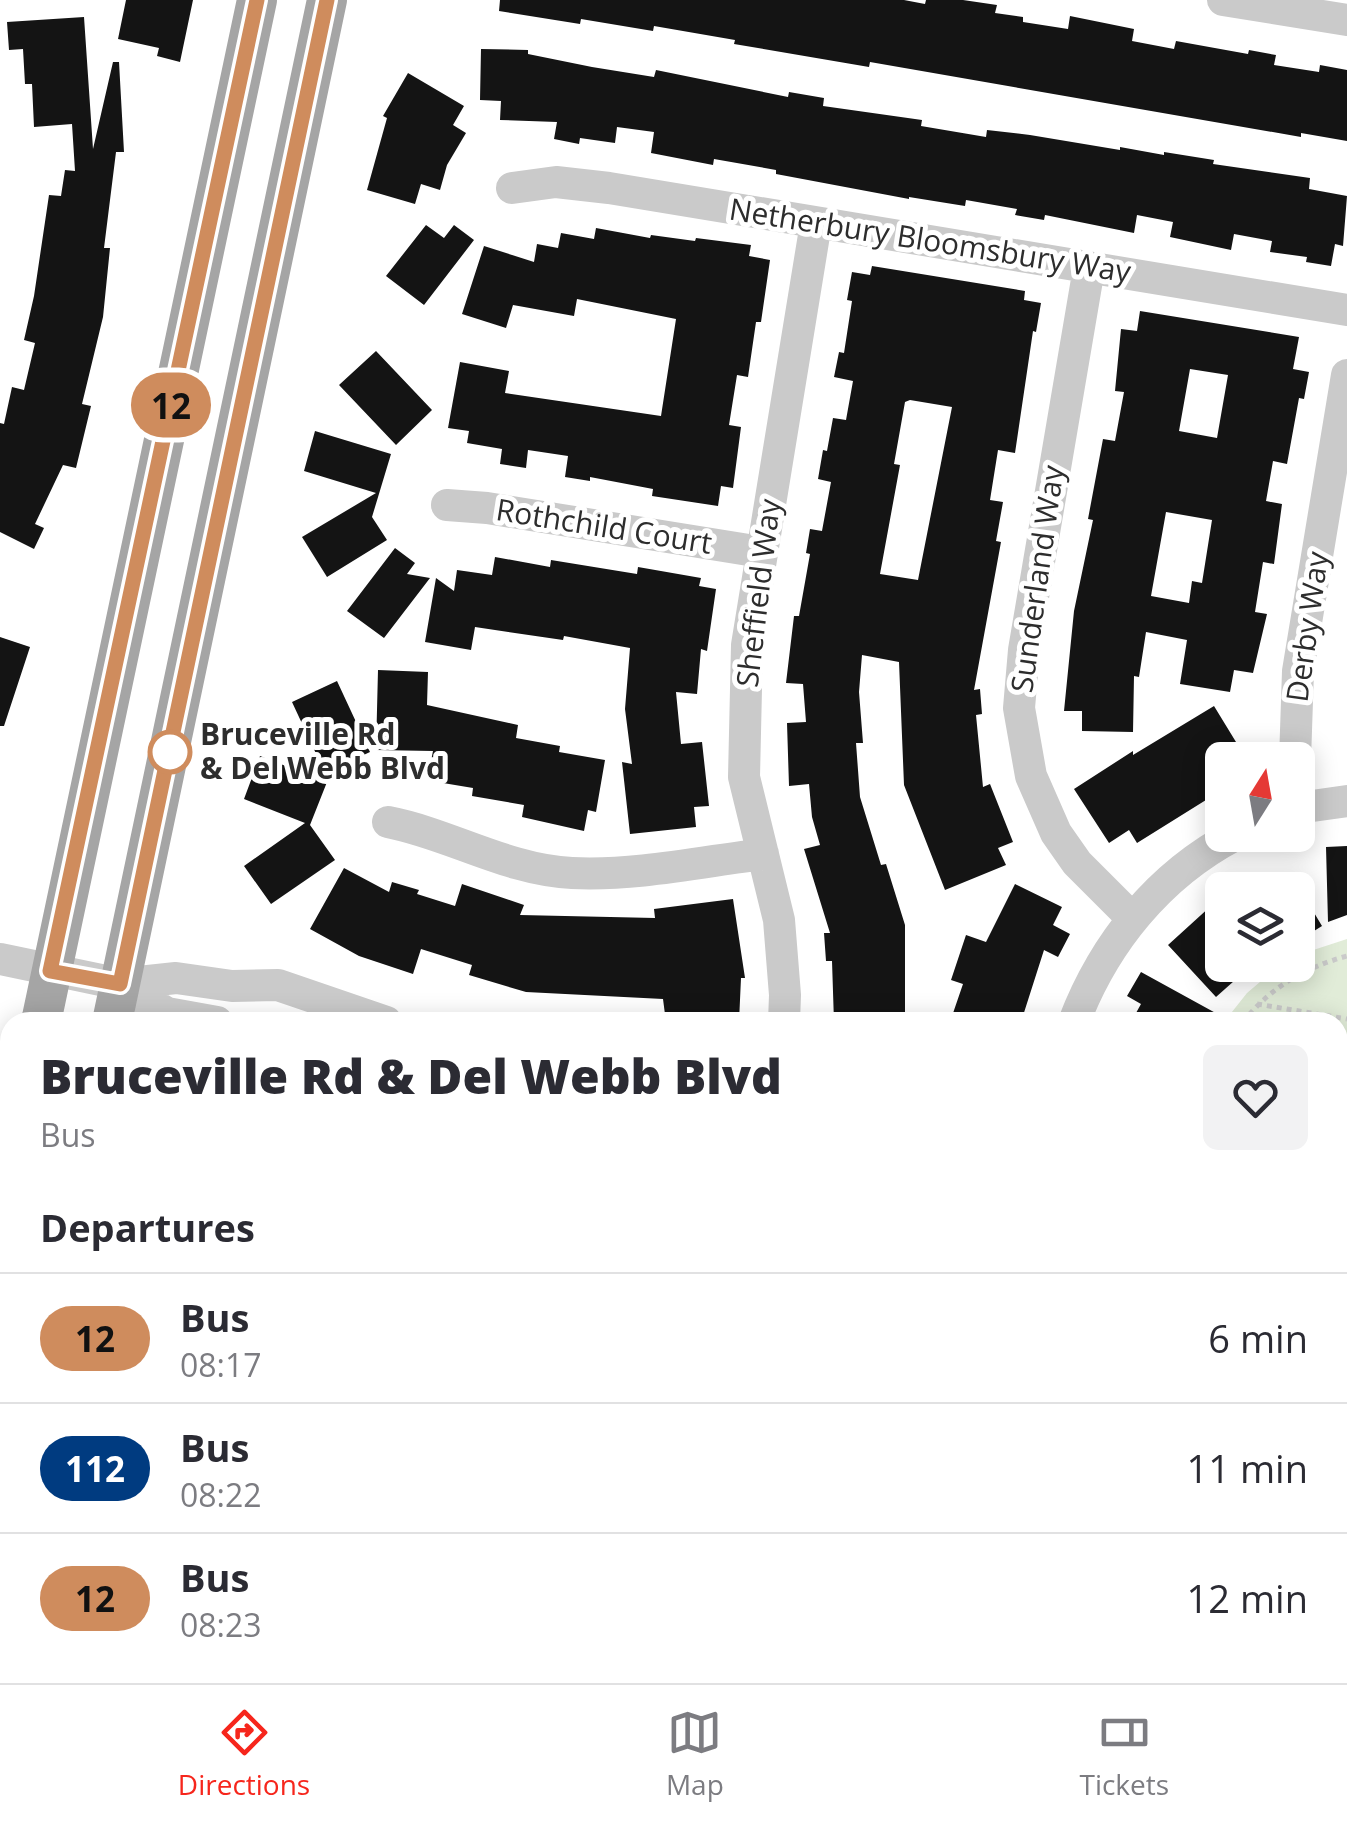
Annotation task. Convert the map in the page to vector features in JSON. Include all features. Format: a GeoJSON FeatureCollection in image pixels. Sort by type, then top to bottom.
{"type":"FeatureCollection","features":[{"type":"Feature","properties":{"kind":"main road"},"geometry":{"type":"LineString","coordinates":[[42,1012],[257,0]]}},
{"type":"Feature","properties":{"kind":"main road"},"geometry":{"type":"LineString","coordinates":[[116,1003],[327,0]]}},
{"type":"Feature","properties":{"kind":"street"},"geometry":{"type":"LineString","coordinates":[[1223,0],[1347,20]]}},
{"type":"Feature","properties":{"kind":"street","name":"Netherbury Bloomsbury Way"},"geometry":{"type":"LineString","coordinates":[[512,188],[556,182],[610,188],[1347,310]]}},
{"type":"Feature","properties":{"kind":"street","name":"Sheffield Way"},"geometry":{"type":"LineString","coordinates":[[784,1012],[779,920],[744,777],[747,644],[816,223]]}},
{"type":"Feature","properties":{"kind":"street","name":"Sunderland Way"},"geometry":{"type":"LineString","coordinates":[[1089,268],[1024,650],[1020,708],[1031,776],[1056,833],[1106,896],[1132,918]]}},
{"type":"Feature","properties":{"kind":"street","name":"Derby Way"},"geometry":{"type":"LineString","coordinates":[[1293,742],[1298,670],[1347,375]]}},
{"type":"Feature","properties":{"kind":"street","name":"Rothchild Court"},"geometry":{"type":"LineString","coordinates":[[447,505],[762,552]]}},
{"type":"Feature","properties":{"kind":"street"},"geometry":{"type":"LineString","coordinates":[[1315,799],[1347,801]]}},
{"type":"Feature","properties":{"kind":"street"},"geometry":{"type":"LineString","coordinates":[[388,822],[490,856],[570,873],[650,869],[763,854]]}},
{"type":"Feature","properties":{"kind":"street"},"geometry":{"type":"LineString","coordinates":[[1078,1012],[1132,918],[1185,867],[1208,852]]}},
{"type":"Feature","properties":{"kind":"street"},"geometry":{"type":"LineString","coordinates":[[0,959],[50,971],[116,1003],[162,1012]]}},
{"type":"Feature","properties":{"kind":"street"},"geometry":{"type":"LineString","coordinates":[[116,1003],[176,978],[232,986],[278,986],[356,1012]]}},
{"type":"Feature","properties":{"kind":"path"},"geometry":{"type":"LineString","coordinates":[[1251,1012],[1300,972],[1347,956]]}},
{"type":"Feature","properties":{"kind":"path"},"geometry":{"type":"LineString","coordinates":[[1258,1004],[1305,1012]]}},
{"type":"Feature","properties":{"kind":"green space"},"geometry":{"type":"Polygon","coordinates":[[[1347,939],[1347,1012],[1232,1012],[1260,982],[1315,982],[1315,949],[1347,939]]]}},
{"type":"Feature","properties":{"kind":"building"},"geometry":{"type":"Polygon","coordinates":[[[126,0],[193,0],[180,62],[157,56],[159,48],[118,39],[126,0]]]}},
{"type":"Feature","properties":{"kind":"building"},"geometry":{"type":"Polygon","coordinates":[[[500,0],[904,0],[925,4],[926,0],[963,0],[997,5],[995,13],[1023,17],[1023,22],[1068,29],[1070,16],[1134,29],[1132,41],[1174,49],[1176,41],[1248,54],[1249,50],[1276,55],[1274,65],[1319,72],[1320,65],[1347,70],[1347,141],[1301,133],[1301,137],[870,62],[869,67],[654,26],[653,31],[581,19],[580,24],[499,11],[500,0]]]}},
{"type":"Feature","properties":{"kind":"building"},"geometry":{"type":"Polygon","coordinates":[[[84,17],[93,149],[113,62],[119,62],[124,152],[116,152],[104,248],[110,248],[103,317],[82,404],[91,406],[76,468],[63,465],[35,524],[44,528],[34,549],[0,532],[0,423],[4,424],[12,387],[24,390],[35,343],[24,340],[49,195],[61,196],[65,170],[75,171],[72,124],[34,127],[32,84],[25,84],[23,49],[9,50],[7,22],[84,17]]]}},
{"type":"Feature","properties":{"kind":"building"},"geometry":{"type":"Polygon","coordinates":[[[481,49],[528,50],[528,54],[592,67],[654,77],[656,70],[788,97],[789,92],[824,98],[823,106],[922,120],[921,126],[986,137],[987,130],[1030,135],[1120,150],[1164,152],[1214,160],[1213,164],[1310,178],[1309,189],[1347,196],[1343,246],[1335,244],[1331,266],[1306,262],[1307,257],[1270,252],[1272,241],[1234,234],[1231,250],[1170,237],[1173,222],[1137,215],[1134,233],[1045,215],[1044,220],[1015,215],[1017,209],[966,200],[965,206],[909,199],[776,174],[776,170],[714,159],[713,165],[651,153],[654,132],[617,127],[615,143],[580,138],[579,144],[554,139],[557,122],[500,120],[501,101],[480,100],[481,49]]]}},
{"type":"Feature","properties":{"kind":"building"},"geometry":{"type":"Polygon","coordinates":[[[408,73],[464,106],[453,125],[466,133],[447,165],[440,190],[421,184],[415,204],[367,190],[387,118],[383,116],[408,73]]]}},
{"type":"Feature","properties":{"kind":"building"},"geometry":{"type":"Polygon","coordinates":[[[426,225],[444,238],[454,225],[474,240],[424,305],[386,276],[426,225]]]}},
{"type":"Feature","properties":{"kind":"building"},"geometry":{"type":"Polygon","coordinates":[[[596,228],[650,238],[696,238],[751,245],[749,256],[770,260],[748,377],[737,375],[729,425],[741,427],[733,488],[721,486],[718,506],[652,496],[653,489],[590,477],[590,481],[565,477],[568,456],[528,450],[526,468],[500,464],[502,449],[467,443],[469,431],[448,428],[460,362],[509,371],[505,393],[661,416],[676,319],[577,299],[574,316],[513,305],[506,328],[462,314],[484,246],[534,262],[537,244],[558,248],[561,233],[594,239],[596,228]]]}},
{"type":"Feature","properties":{"kind":"building"},"geometry":{"type":"Polygon","coordinates":[[[872,266],[1025,291],[1024,300],[1041,303],[1036,332],[1033,331],[1015,453],[998,450],[990,500],[1003,502],[996,541],[1001,542],[974,690],[980,689],[982,714],[976,715],[983,787],[990,784],[1013,842],[998,848],[1006,865],[945,890],[904,785],[899,662],[862,655],[859,692],[863,743],[856,743],[860,797],[905,925],[905,1012],[834,1012],[832,961],[826,961],[824,933],[830,933],[804,849],[820,845],[809,784],[789,786],[787,723],[806,722],[803,684],[786,683],[794,616],[799,616],[810,554],[806,553],[810,529],[822,531],[831,482],[818,479],[823,450],[827,451],[833,418],[846,420],[853,381],[834,377],[839,352],[844,353],[852,272],[870,275],[872,266]],[[910,400],[905,402],[894,464],[900,465],[880,574],[918,580],[952,407],[910,400]]]}},
{"type":"Feature","properties":{"kind":"building"},"geometry":{"type":"Polygon","coordinates":[[[1140,311],[1299,337],[1293,369],[1309,372],[1304,399],[1299,398],[1287,464],[1273,461],[1266,501],[1282,504],[1274,564],[1263,562],[1255,612],[1267,614],[1253,673],[1234,670],[1230,692],[1180,684],[1187,640],[1146,632],[1139,677],[1134,676],[1133,732],[1082,731],[1082,711],[1064,711],[1074,611],[1093,520],[1088,519],[1103,439],[1115,441],[1124,392],[1115,391],[1121,329],[1137,331],[1140,311]],[[1190,369],[1179,431],[1217,438],[1228,375],[1190,369]],[[1166,512],[1151,596],[1189,603],[1192,581],[1202,583],[1212,520],[1166,512]]]}},
{"type":"Feature","properties":{"kind":"building"},"geometry":{"type":"Polygon","coordinates":[[[376,351],[432,410],[396,445],[339,385],[376,351]]]}},
{"type":"Feature","properties":{"kind":"building"},"geometry":{"type":"Polygon","coordinates":[[[315,431],[391,454],[372,517],[387,540],[327,577],[302,537],[376,493],[304,471],[315,431]]]}},
{"type":"Feature","properties":{"kind":"building"},"geometry":{"type":"Polygon","coordinates":[[[395,548],[415,563],[407,574],[430,578],[384,638],[347,611],[395,548]]]}},
{"type":"Feature","properties":{"kind":"building"},"geometry":{"type":"Polygon","coordinates":[[[495,557],[550,567],[551,560],[637,574],[638,567],[701,578],[699,586],[716,589],[707,651],[701,649],[697,694],[676,692],[681,744],[702,742],[709,806],[694,807],[696,827],[630,834],[622,762],[632,764],[625,709],[630,648],[564,636],[563,640],[475,627],[471,650],[425,642],[436,578],[454,591],[457,570],[492,575],[495,557]]]}},
{"type":"Feature","properties":{"kind":"building"},"geometry":{"type":"Polygon","coordinates":[[[0,637],[30,647],[4,726],[0,726],[0,637]]]}},
{"type":"Feature","properties":{"kind":"building"},"geometry":{"type":"Polygon","coordinates":[[[378,670],[428,672],[427,705],[518,725],[516,738],[560,746],[559,752],[605,760],[596,812],[588,810],[584,831],[522,817],[524,805],[472,796],[473,788],[437,782],[441,763],[431,761],[433,751],[376,750],[378,670]]]}},
{"type":"Feature","properties":{"kind":"building"},"geometry":{"type":"Polygon","coordinates":[[[337,681],[370,752],[325,773],[292,702],[337,681]]]}},
{"type":"Feature","properties":{"kind":"building"},"geometry":{"type":"Polygon","coordinates":[[[1214,706],[1236,742],[1205,742],[1205,801],[1137,843],[1129,830],[1109,843],[1074,789],[1133,751],[1133,755],[1214,706]]]}},
{"type":"Feature","properties":{"kind":"building"},"geometry":{"type":"Polygon","coordinates":[[[260,756],[327,782],[310,825],[335,860],[271,904],[244,866],[305,823],[244,799],[260,756]]]}},
{"type":"Feature","properties":{"kind":"building"},"geometry":{"type":"Polygon","coordinates":[[[1347,846],[1347,915],[1328,922],[1326,847],[1347,846]]]}},
{"type":"Feature","properties":{"kind":"building"},"geometry":{"type":"Polygon","coordinates":[[[344,868],[389,892],[392,882],[455,906],[462,884],[524,905],[520,915],[655,918],[654,909],[733,899],[745,978],[741,978],[739,1012],[665,1012],[663,999],[526,992],[469,975],[472,965],[421,949],[413,974],[359,956],[310,929],[344,868]]]}},
{"type":"Feature","properties":{"kind":"building"},"geometry":{"type":"Polygon","coordinates":[[[1015,884],[1062,907],[1053,925],[1070,934],[1058,957],[1044,950],[1024,1012],[953,1012],[963,984],[951,980],[966,935],[986,942],[1015,884]]]}},
{"type":"Feature","properties":{"kind":"building"},"geometry":{"type":"Polygon","coordinates":[[[1205,911],[1205,982],[1233,982],[1216,997],[1168,945],[1205,911]]]}},
{"type":"Feature","properties":{"kind":"building"},"geometry":{"type":"Polygon","coordinates":[[[1141,972],[1214,1012],[1137,1012],[1141,1004],[1127,996],[1141,972]]]}},
{"type":"Feature","properties":{"kind":"bus line","name":"12"},"geometry":{"type":"LineString","coordinates":[[257,0],[50,971],[120,984],[327,0]]}},
{"type":"Feature","properties":{"kind":"place","name":"Bruceville Rd & Del Webb Blvd"},"geometry":{"type":"Point","coordinates":[170,752]}}]}
